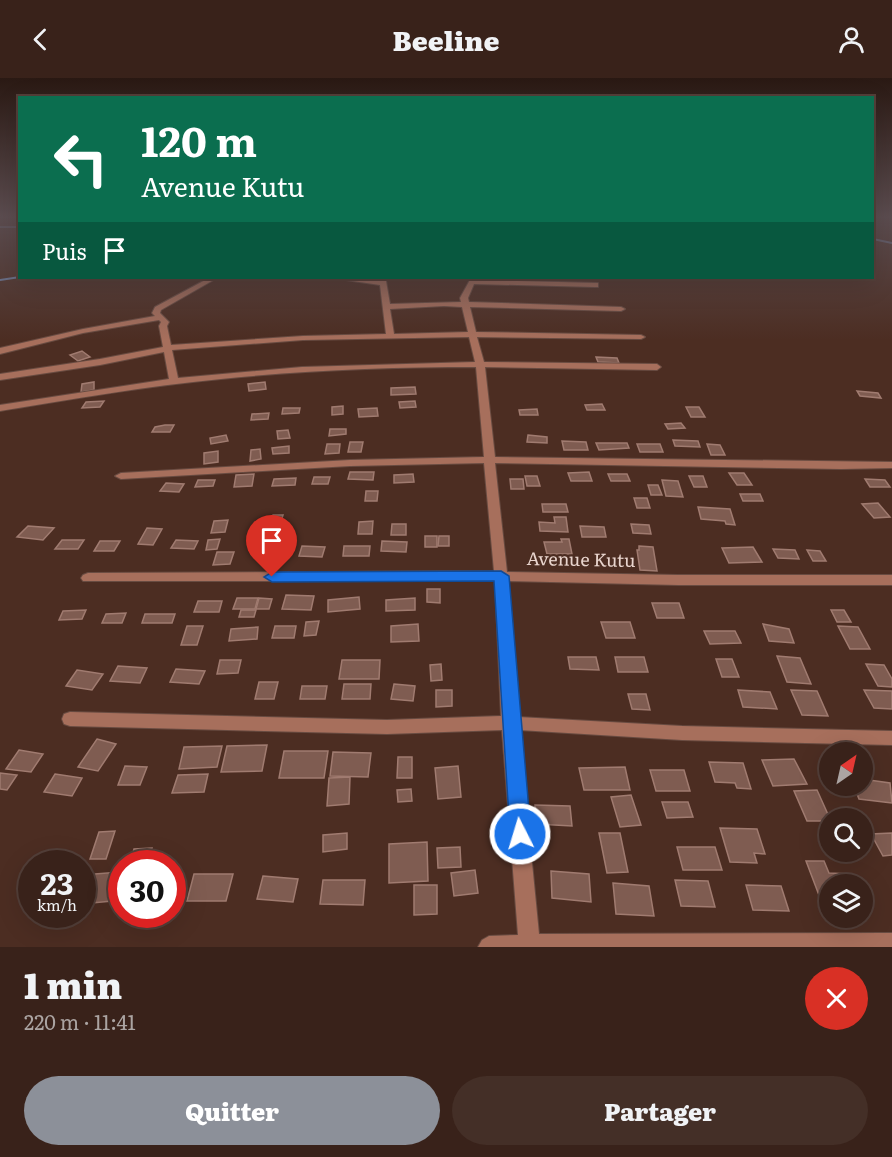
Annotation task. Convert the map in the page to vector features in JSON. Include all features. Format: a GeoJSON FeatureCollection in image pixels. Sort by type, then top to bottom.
{"type":"FeatureCollection","features":[{"type":"Feature","properties":{"kind":"street"},"geometry":{"type":"LineString","coordinates":[[174,381],[163,326],[164,321],[156,313],[158,309],[211,279]]}},
{"type":"Feature","properties":{"kind":"street"},"geometry":{"type":"LineString","coordinates":[[353,279],[383,283],[390,336]]}},
{"type":"Feature","properties":{"kind":"street"},"geometry":{"type":"LineString","coordinates":[[530,946],[510,723],[501,576],[480,365],[475,334],[464,297],[473,280],[517,291],[621,309]]}},
{"type":"Feature","properties":{"kind":"street"},"geometry":{"type":"LineString","coordinates":[[385,307],[467,304],[517,291],[540,280],[596,285]]}},
{"type":"Feature","properties":{"kind":"street"},"geometry":{"type":"LineString","coordinates":[[0,351],[83,331],[159,318]]}},
{"type":"Feature","properties":{"kind":"street"},"geometry":{"type":"LineString","coordinates":[[0,377],[100,362],[169,348],[303,338],[475,334],[641,337]]}},
{"type":"Feature","properties":{"kind":"street"},"geometry":{"type":"LineString","coordinates":[[0,408],[174,381],[254,373],[480,365],[657,367]]}},
{"type":"Feature","properties":{"kind":"street"},"geometry":{"type":"LineString","coordinates":[[121,476],[346,462],[489,459],[829,466],[892,465]]}},
{"type":"Feature","properties":{"kind":"street","name":"Avenue Kutu"},"geometry":{"type":"LineString","coordinates":[[88,578],[501,576],[678,580],[892,580]]}},
{"type":"Feature","properties":{"kind":"street"},"geometry":{"type":"LineString","coordinates":[[70,719],[387,727],[510,723],[682,733],[892,738]]}},
{"type":"Feature","properties":{"kind":"street"},"geometry":{"type":"LineString","coordinates":[[489,947],[892,944]]}},
{"type":"Feature","properties":{"kind":"building"},"geometry":{"type":"Polygon","coordinates":[[[82,351],[90,357],[78,361],[70,355],[82,351]]]}},
{"type":"Feature","properties":{"kind":"building"},"geometry":{"type":"Polygon","coordinates":[[[596,357],[617,358],[619,363],[598,362],[596,357]]]}},
{"type":"Feature","properties":{"kind":"building"},"geometry":{"type":"Polygon","coordinates":[[[94,382],[94,390],[81,392],[82,384],[94,382]]]}},
{"type":"Feature","properties":{"kind":"building"},"geometry":{"type":"Polygon","coordinates":[[[265,382],[266,389],[249,391],[248,384],[265,382]]]}},
{"type":"Feature","properties":{"kind":"building"},"geometry":{"type":"Polygon","coordinates":[[[415,387],[416,394],[391,395],[391,388],[415,387]]]}},
{"type":"Feature","properties":{"kind":"building"},"geometry":{"type":"Polygon","coordinates":[[[857,391],[878,393],[881,398],[860,396],[857,391]]]}},
{"type":"Feature","properties":{"kind":"building"},"geometry":{"type":"Polygon","coordinates":[[[104,401],[100,407],[82,408],[86,402],[104,401]]]}},
{"type":"Feature","properties":{"kind":"building"},"geometry":{"type":"Polygon","coordinates":[[[415,401],[416,407],[400,408],[399,402],[415,401]]]}},
{"type":"Feature","properties":{"kind":"building"},"geometry":{"type":"Polygon","coordinates":[[[602,404],[605,410],[587,410],[585,405],[602,404]]]}},
{"type":"Feature","properties":{"kind":"building"},"geometry":{"type":"Polygon","coordinates":[[[343,406],[343,414],[332,415],[332,407],[343,406]]]}},
{"type":"Feature","properties":{"kind":"building"},"geometry":{"type":"Polygon","coordinates":[[[686,407],[699,407],[705,417],[691,417],[686,407]]]}},
{"type":"Feature","properties":{"kind":"building"},"geometry":{"type":"Polygon","coordinates":[[[283,408],[300,408],[299,413],[282,414],[283,408]]]}},
{"type":"Feature","properties":{"kind":"building"},"geometry":{"type":"Polygon","coordinates":[[[377,408],[378,416],[359,417],[358,409],[377,408]]]}},
{"type":"Feature","properties":{"kind":"building"},"geometry":{"type":"Polygon","coordinates":[[[537,409],[538,415],[520,415],[519,410],[537,409]]]}},
{"type":"Feature","properties":{"kind":"building"},"geometry":{"type":"Polygon","coordinates":[[[269,413],[268,419],[251,420],[252,414],[269,413]]]}},
{"type":"Feature","properties":{"kind":"building"},"geometry":{"type":"Polygon","coordinates":[[[681,423],[685,428],[668,429],[665,424],[681,423]]]}},
{"type":"Feature","properties":{"kind":"building"},"geometry":{"type":"Polygon","coordinates":[[[174,425],[170,432],[152,432],[155,427],[174,425]]]}},
{"type":"Feature","properties":{"kind":"building"},"geometry":{"type":"Polygon","coordinates":[[[330,429],[346,429],[346,434],[329,436],[330,429]]]}},
{"type":"Feature","properties":{"kind":"building"},"geometry":{"type":"Polygon","coordinates":[[[288,430],[290,438],[278,439],[277,431],[288,430]]]}},
{"type":"Feature","properties":{"kind":"building"},"geometry":{"type":"Polygon","coordinates":[[[226,435],[228,441],[211,444],[210,438],[226,435]]]}},
{"type":"Feature","properties":{"kind":"building"},"geometry":{"type":"Polygon","coordinates":[[[528,435],[547,437],[547,443],[527,442],[528,435]]]}},
{"type":"Feature","properties":{"kind":"building"},"geometry":{"type":"Polygon","coordinates":[[[673,440],[698,441],[700,447],[675,446],[673,440]]]}},
{"type":"Feature","properties":{"kind":"building"},"geometry":{"type":"Polygon","coordinates":[[[562,441],[586,442],[588,450],[564,450],[562,441]]]}},
{"type":"Feature","properties":{"kind":"building"},"geometry":{"type":"Polygon","coordinates":[[[350,442],[363,442],[361,452],[348,452],[350,442]]]}},
{"type":"Feature","properties":{"kind":"building"},"geometry":{"type":"Polygon","coordinates":[[[596,443],[627,443],[629,448],[599,450],[596,443]]]}},
{"type":"Feature","properties":{"kind":"building"},"geometry":{"type":"Polygon","coordinates":[[[327,444],[340,444],[339,453],[325,454],[327,444]]]}},
{"type":"Feature","properties":{"kind":"building"},"geometry":{"type":"Polygon","coordinates":[[[637,444],[660,444],[663,452],[640,452],[637,444]]]}},
{"type":"Feature","properties":{"kind":"building"},"geometry":{"type":"Polygon","coordinates":[[[707,444],[720,445],[725,455],[711,455],[707,444]]]}},
{"type":"Feature","properties":{"kind":"building"},"geometry":{"type":"Polygon","coordinates":[[[289,446],[289,453],[273,454],[272,448],[289,446]]]}},
{"type":"Feature","properties":{"kind":"building"},"geometry":{"type":"Polygon","coordinates":[[[260,449],[261,459],[250,461],[251,450],[260,449]]]}},
{"type":"Feature","properties":{"kind":"building"},"geometry":{"type":"Polygon","coordinates":[[[218,451],[218,462],[204,464],[204,453],[218,451]]]}},
{"type":"Feature","properties":{"kind":"building"},"geometry":{"type":"Polygon","coordinates":[[[350,472],[374,472],[373,480],[348,479],[350,472]]]}},
{"type":"Feature","properties":{"kind":"building"},"geometry":{"type":"Polygon","coordinates":[[[589,472],[592,481],[571,481],[568,473],[589,472]]]}},
{"type":"Feature","properties":{"kind":"building"},"geometry":{"type":"Polygon","coordinates":[[[729,473],[744,473],[752,485],[737,485],[729,473]]]}},
{"type":"Feature","properties":{"kind":"building"},"geometry":{"type":"Polygon","coordinates":[[[254,474],[252,486],[234,487],[236,475],[254,474]]]}},
{"type":"Feature","properties":{"kind":"building"},"geometry":{"type":"Polygon","coordinates":[[[413,474],[414,482],[394,483],[394,475],[413,474]]]}},
{"type":"Feature","properties":{"kind":"building"},"geometry":{"type":"Polygon","coordinates":[[[608,474],[627,474],[630,481],[611,481],[608,474]]]}},
{"type":"Feature","properties":{"kind":"building"},"geometry":{"type":"Polygon","coordinates":[[[525,476],[537,476],[540,486],[527,486],[525,476]]]}},
{"type":"Feature","properties":{"kind":"building"},"geometry":{"type":"Polygon","coordinates":[[[689,476],[703,476],[707,487],[694,487],[689,476]]]}},
{"type":"Feature","properties":{"kind":"building"},"geometry":{"type":"Polygon","coordinates":[[[314,477],[330,477],[328,484],[312,484],[314,477]]]}},
{"type":"Feature","properties":{"kind":"building"},"geometry":{"type":"Polygon","coordinates":[[[296,478],[295,485],[272,486],[274,479],[296,478]]]}},
{"type":"Feature","properties":{"kind":"building"},"geometry":{"type":"Polygon","coordinates":[[[510,479],[523,479],[524,489],[511,489],[510,479]]]}},
{"type":"Feature","properties":{"kind":"building"},"geometry":{"type":"Polygon","coordinates":[[[865,479],[885,480],[890,487],[870,487],[865,479]]]}},
{"type":"Feature","properties":{"kind":"building"},"geometry":{"type":"Polygon","coordinates":[[[198,480],[215,480],[213,486],[195,487],[198,480]]]}},
{"type":"Feature","properties":{"kind":"building"},"geometry":{"type":"Polygon","coordinates":[[[662,480],[678,481],[683,497],[666,496],[662,480]]]}},
{"type":"Feature","properties":{"kind":"building"},"geometry":{"type":"Polygon","coordinates":[[[166,483],[184,484],[179,492],[160,491],[166,483]]]}},
{"type":"Feature","properties":{"kind":"building"},"geometry":{"type":"Polygon","coordinates":[[[648,485],[658,485],[662,495],[651,495],[648,485]]]}},
{"type":"Feature","properties":{"kind":"building"},"geometry":{"type":"Polygon","coordinates":[[[366,491],[378,491],[377,501],[365,501],[366,491]]]}},
{"type":"Feature","properties":{"kind":"building"},"geometry":{"type":"Polygon","coordinates":[[[740,494],[760,494],[763,501],[743,501],[740,494]]]}},
{"type":"Feature","properties":{"kind":"building"},"geometry":{"type":"Polygon","coordinates":[[[634,498],[647,498],[650,508],[637,508],[634,498]]]}},
{"type":"Feature","properties":{"kind":"building"},"geometry":{"type":"Polygon","coordinates":[[[878,503],[890,517],[874,518],[862,504],[878,503]]]}},
{"type":"Feature","properties":{"kind":"building"},"geometry":{"type":"Polygon","coordinates":[[[542,504],[566,504],[568,512],[543,512],[542,504]]]}},
{"type":"Feature","properties":{"kind":"building"},"geometry":{"type":"Polygon","coordinates":[[[698,507],[730,509],[735,525],[726,524],[725,521],[701,519],[698,507]]]}},
{"type":"Feature","properties":{"kind":"building"},"geometry":{"type":"Polygon","coordinates":[[[273,515],[283,515],[280,525],[269,525],[273,515]]]}},
{"type":"Feature","properties":{"kind":"building"},"geometry":{"type":"Polygon","coordinates":[[[554,517],[566,517],[568,532],[540,531],[539,522],[555,523],[554,517]]]}},
{"type":"Feature","properties":{"kind":"building"},"geometry":{"type":"Polygon","coordinates":[[[228,520],[225,532],[211,533],[214,521],[228,520]]]}},
{"type":"Feature","properties":{"kind":"building"},"geometry":{"type":"Polygon","coordinates":[[[373,521],[372,534],[358,534],[359,522],[373,521]]]}},
{"type":"Feature","properties":{"kind":"building"},"geometry":{"type":"Polygon","coordinates":[[[392,524],[406,524],[406,535],[391,535],[392,524]]]}},
{"type":"Feature","properties":{"kind":"building"},"geometry":{"type":"Polygon","coordinates":[[[631,524],[649,525],[651,534],[633,533],[631,524]]]}},
{"type":"Feature","properties":{"kind":"building"},"geometry":{"type":"Polygon","coordinates":[[[28,526],[54,528],[43,540],[17,537],[28,526]]]}},
{"type":"Feature","properties":{"kind":"building"},"geometry":{"type":"Polygon","coordinates":[[[580,526],[604,527],[606,537],[582,537],[580,526]]]}},
{"type":"Feature","properties":{"kind":"building"},"geometry":{"type":"Polygon","coordinates":[[[147,528],[162,529],[153,545],[138,544],[147,528]]]}},
{"type":"Feature","properties":{"kind":"building"},"geometry":{"type":"Polygon","coordinates":[[[278,533],[279,542],[251,546],[250,537],[278,533]]]}},
{"type":"Feature","properties":{"kind":"building"},"geometry":{"type":"Polygon","coordinates":[[[425,536],[437,536],[437,547],[425,547],[425,536]]]}},
{"type":"Feature","properties":{"kind":"building"},"geometry":{"type":"Polygon","coordinates":[[[439,536],[449,536],[449,546],[438,546],[439,536]]]}},
{"type":"Feature","properties":{"kind":"building"},"geometry":{"type":"Polygon","coordinates":[[[220,539],[217,549],[206,550],[208,540],[220,539]]]}},
{"type":"Feature","properties":{"kind":"building"},"geometry":{"type":"Polygon","coordinates":[[[561,539],[569,539],[572,554],[547,554],[544,542],[562,542],[561,539]]]}},
{"type":"Feature","properties":{"kind":"building"},"geometry":{"type":"Polygon","coordinates":[[[62,540],[84,540],[78,549],[55,549],[62,540]]]}},
{"type":"Feature","properties":{"kind":"building"},"geometry":{"type":"Polygon","coordinates":[[[176,540],[198,541],[194,549],[171,548],[176,540]]]}},
{"type":"Feature","properties":{"kind":"building"},"geometry":{"type":"Polygon","coordinates":[[[100,541],[120,541],[114,551],[94,551],[100,541]]]}},
{"type":"Feature","properties":{"kind":"building"},"geometry":{"type":"Polygon","coordinates":[[[382,541],[407,542],[406,552],[381,551],[382,541]]]}},
{"type":"Feature","properties":{"kind":"building"},"geometry":{"type":"Polygon","coordinates":[[[302,546],[325,547],[322,557],[299,556],[302,546]]]}},
{"type":"Feature","properties":{"kind":"building"},"geometry":{"type":"Polygon","coordinates":[[[344,546],[370,546],[369,556],[343,556],[344,546]]]}},
{"type":"Feature","properties":{"kind":"building"},"geometry":{"type":"Polygon","coordinates":[[[639,546],[653,547],[657,571],[640,570],[637,550],[639,546]]]}},
{"type":"Feature","properties":{"kind":"building"},"geometry":{"type":"Polygon","coordinates":[[[753,547],[762,562],[729,563],[722,548],[753,547]]]}},
{"type":"Feature","properties":{"kind":"building"},"geometry":{"type":"Polygon","coordinates":[[[773,549],[795,550],[799,559],[778,558],[773,549]]]}},
{"type":"Feature","properties":{"kind":"building"},"geometry":{"type":"Polygon","coordinates":[[[807,550],[820,551],[826,561],[813,561],[807,550]]]}},
{"type":"Feature","properties":{"kind":"building"},"geometry":{"type":"Polygon","coordinates":[[[217,552],[234,552],[230,564],[213,565],[217,552]]]}},
{"type":"Feature","properties":{"kind":"building"},"geometry":{"type":"Polygon","coordinates":[[[427,589],[440,589],[440,603],[427,602],[427,589]]]}},
{"type":"Feature","properties":{"kind":"building"},"geometry":{"type":"Polygon","coordinates":[[[286,595],[314,596],[311,610],[282,609],[286,595]]]}},
{"type":"Feature","properties":{"kind":"building"},"geometry":{"type":"Polygon","coordinates":[[[359,597],[360,609],[328,612],[328,600],[359,597]]]}},
{"type":"Feature","properties":{"kind":"building"},"geometry":{"type":"Polygon","coordinates":[[[237,598],[258,598],[255,609],[233,609],[237,598]]]}},
{"type":"Feature","properties":{"kind":"building"},"geometry":{"type":"Polygon","coordinates":[[[259,598],[272,599],[269,609],[256,609],[259,598]]]}},
{"type":"Feature","properties":{"kind":"building"},"geometry":{"type":"Polygon","coordinates":[[[415,598],[415,610],[386,611],[386,600],[415,598]]]}},
{"type":"Feature","properties":{"kind":"building"},"geometry":{"type":"Polygon","coordinates":[[[198,601],[222,601],[219,612],[194,612],[198,601]]]}},
{"type":"Feature","properties":{"kind":"building"},"geometry":{"type":"Polygon","coordinates":[[[652,603],[679,603],[684,618],[657,618],[652,603]]]}},
{"type":"Feature","properties":{"kind":"building"},"geometry":{"type":"Polygon","coordinates":[[[86,610],[82,619],[59,620],[63,611],[86,610]]]}},
{"type":"Feature","properties":{"kind":"building"},"geometry":{"type":"Polygon","coordinates":[[[241,610],[256,610],[254,617],[239,617],[241,610]]]}},
{"type":"Feature","properties":{"kind":"building"},"geometry":{"type":"Polygon","coordinates":[[[831,610],[844,610],[851,622],[837,622],[831,610]]]}},
{"type":"Feature","properties":{"kind":"building"},"geometry":{"type":"Polygon","coordinates":[[[126,613],[122,623],[102,623],[106,614],[126,613]]]}},
{"type":"Feature","properties":{"kind":"building"},"geometry":{"type":"Polygon","coordinates":[[[145,614],[175,614],[172,623],[142,623],[145,614]]]}},
{"type":"Feature","properties":{"kind":"building"},"geometry":{"type":"Polygon","coordinates":[[[319,621],[316,635],[304,636],[306,622],[319,621]]]}},
{"type":"Feature","properties":{"kind":"building"},"geometry":{"type":"Polygon","coordinates":[[[601,622],[630,622],[635,638],[606,638],[601,622]]]}},
{"type":"Feature","properties":{"kind":"building"},"geometry":{"type":"Polygon","coordinates":[[[418,624],[419,641],[391,642],[391,626],[418,624]]]}},
{"type":"Feature","properties":{"kind":"building"},"geometry":{"type":"Polygon","coordinates":[[[763,624],[789,629],[794,643],[769,641],[763,624]]]}},
{"type":"Feature","properties":{"kind":"building"},"geometry":{"type":"Polygon","coordinates":[[[187,626],[203,626],[197,645],[181,645],[187,626]]]}},
{"type":"Feature","properties":{"kind":"building"},"geometry":{"type":"Polygon","coordinates":[[[275,626],[296,626],[294,638],[272,638],[275,626]]]}},
{"type":"Feature","properties":{"kind":"building"},"geometry":{"type":"Polygon","coordinates":[[[838,626],[858,627],[870,649],[850,649],[838,626]]]}},
{"type":"Feature","properties":{"kind":"building"},"geometry":{"type":"Polygon","coordinates":[[[258,627],[257,639],[229,641],[231,629],[258,627]]]}},
{"type":"Feature","properties":{"kind":"building"},"geometry":{"type":"Polygon","coordinates":[[[704,631],[735,631],[741,643],[710,644],[704,631]]]}},
{"type":"Feature","properties":{"kind":"building"},"geometry":{"type":"Polygon","coordinates":[[[777,656],[800,658],[811,684],[787,682],[777,656]]]}},
{"type":"Feature","properties":{"kind":"building"},"geometry":{"type":"Polygon","coordinates":[[[568,657],[596,657],[599,670],[570,669],[568,657]]]}},
{"type":"Feature","properties":{"kind":"building"},"geometry":{"type":"Polygon","coordinates":[[[615,657],[644,657],[648,672],[618,672],[615,657]]]}},
{"type":"Feature","properties":{"kind":"building"},"geometry":{"type":"Polygon","coordinates":[[[716,659],[732,659],[739,677],[722,677],[716,659]]]}},
{"type":"Feature","properties":{"kind":"building"},"geometry":{"type":"Polygon","coordinates":[[[220,660],[241,660],[238,673],[217,674],[220,660]]]}},
{"type":"Feature","properties":{"kind":"building"},"geometry":{"type":"Polygon","coordinates":[[[342,660],[380,660],[379,679],[339,679],[342,660]]]}},
{"type":"Feature","properties":{"kind":"building"},"geometry":{"type":"Polygon","coordinates":[[[441,664],[442,680],[431,681],[430,665],[441,664]]]}},
{"type":"Feature","properties":{"kind":"building"},"geometry":{"type":"Polygon","coordinates":[[[866,664],[884,665],[892,679],[892,687],[878,686],[866,664]]]}},
{"type":"Feature","properties":{"kind":"building"},"geometry":{"type":"Polygon","coordinates":[[[118,666],[147,668],[140,683],[110,681],[118,666]]]}},
{"type":"Feature","properties":{"kind":"building"},"geometry":{"type":"Polygon","coordinates":[[[176,669],[205,671],[199,684],[170,682],[176,669]]]}},
{"type":"Feature","properties":{"kind":"building"},"geometry":{"type":"Polygon","coordinates":[[[77,670],[103,674],[92,690],[66,686],[77,670]]]}},
{"type":"Feature","properties":{"kind":"building"},"geometry":{"type":"Polygon","coordinates":[[[259,682],[278,682],[274,699],[255,699],[259,682]]]}},
{"type":"Feature","properties":{"kind":"building"},"geometry":{"type":"Polygon","coordinates":[[[344,684],[371,684],[370,699],[342,699],[344,684]]]}},
{"type":"Feature","properties":{"kind":"building"},"geometry":{"type":"Polygon","coordinates":[[[394,684],[415,686],[413,701],[391,699],[394,684]]]}},
{"type":"Feature","properties":{"kind":"building"},"geometry":{"type":"Polygon","coordinates":[[[302,686],[327,686],[325,699],[300,699],[302,686]]]}},
{"type":"Feature","properties":{"kind":"building"},"geometry":{"type":"Polygon","coordinates":[[[436,690],[452,690],[452,706],[436,707],[436,690]]]}},
{"type":"Feature","properties":{"kind":"building"},"geometry":{"type":"Polygon","coordinates":[[[738,690],[770,692],[777,709],[743,707],[738,690]]]}},
{"type":"Feature","properties":{"kind":"building"},"geometry":{"type":"Polygon","coordinates":[[[791,690],[817,691],[828,716],[802,715],[791,690]]]}},
{"type":"Feature","properties":{"kind":"building"},"geometry":{"type":"Polygon","coordinates":[[[864,690],[892,691],[892,709],[874,708],[864,690]]]}},
{"type":"Feature","properties":{"kind":"building"},"geometry":{"type":"Polygon","coordinates":[[[628,694],[646,694],[650,710],[632,709],[628,694]]]}},
{"type":"Feature","properties":{"kind":"building"},"geometry":{"type":"Polygon","coordinates":[[[97,739],[116,744],[98,771],[78,767],[97,739]]]}},
{"type":"Feature","properties":{"kind":"building"},"geometry":{"type":"Polygon","coordinates":[[[267,745],[262,771],[221,772],[227,746],[267,745]]]}},
{"type":"Feature","properties":{"kind":"building"},"geometry":{"type":"Polygon","coordinates":[[[222,746],[217,767],[179,769],[184,747],[222,746]]]}},
{"type":"Feature","properties":{"kind":"building"},"geometry":{"type":"Polygon","coordinates":[[[19,750],[43,754],[31,772],[6,769],[19,750]]]}},
{"type":"Feature","properties":{"kind":"building"},"geometry":{"type":"Polygon","coordinates":[[[284,751],[328,751],[324,778],[279,778],[284,751]]]}},
{"type":"Feature","properties":{"kind":"building"},"geometry":{"type":"Polygon","coordinates":[[[333,752],[371,753],[368,777],[330,776],[333,752]]]}},
{"type":"Feature","properties":{"kind":"building"},"geometry":{"type":"Polygon","coordinates":[[[398,757],[412,757],[412,778],[397,778],[398,757]]]}},
{"type":"Feature","properties":{"kind":"building"},"geometry":{"type":"Polygon","coordinates":[[[794,759],[807,784],[773,786],[762,760],[794,759]]]}},
{"type":"Feature","properties":{"kind":"building"},"geometry":{"type":"Polygon","coordinates":[[[709,762],[743,763],[751,789],[737,788],[735,783],[715,782],[709,762]]]}},
{"type":"Feature","properties":{"kind":"building"},"geometry":{"type":"Polygon","coordinates":[[[125,766],[147,767],[140,785],[118,785],[125,766]]]}},
{"type":"Feature","properties":{"kind":"building"},"geometry":{"type":"Polygon","coordinates":[[[458,766],[461,797],[438,799],[435,768],[458,766]]]}},
{"type":"Feature","properties":{"kind":"building"},"geometry":{"type":"Polygon","coordinates":[[[625,767],[630,790],[584,790],[579,768],[625,767]]]}},
{"type":"Feature","properties":{"kind":"building"},"geometry":{"type":"Polygon","coordinates":[[[650,770],[684,770],[690,791],[656,791],[650,770]]]}},
{"type":"Feature","properties":{"kind":"building"},"geometry":{"type":"Polygon","coordinates":[[[0,773],[17,775],[7,790],[0,789],[0,773]]]}},
{"type":"Feature","properties":{"kind":"building"},"geometry":{"type":"Polygon","coordinates":[[[55,774],[82,778],[72,796],[44,792],[55,774]]]}},
{"type":"Feature","properties":{"kind":"building"},"geometry":{"type":"Polygon","coordinates":[[[208,774],[204,792],[172,793],[178,775],[208,774]]]}},
{"type":"Feature","properties":{"kind":"building"},"geometry":{"type":"Polygon","coordinates":[[[350,777],[349,804],[327,806],[329,778],[350,777]]]}},
{"type":"Feature","properties":{"kind":"building"},"geometry":{"type":"Polygon","coordinates":[[[873,781],[890,783],[892,803],[859,799],[858,796],[873,796],[873,781]]]}},
{"type":"Feature","properties":{"kind":"building"},"geometry":{"type":"Polygon","coordinates":[[[411,789],[412,801],[398,802],[397,790],[411,789]]]}},
{"type":"Feature","properties":{"kind":"building"},"geometry":{"type":"Polygon","coordinates":[[[817,790],[825,808],[819,808],[819,821],[807,821],[794,791],[817,790]]]}},
{"type":"Feature","properties":{"kind":"building"},"geometry":{"type":"Polygon","coordinates":[[[631,795],[641,825],[620,827],[611,797],[631,795]]]}},
{"type":"Feature","properties":{"kind":"building"},"geometry":{"type":"Polygon","coordinates":[[[662,802],[688,802],[693,817],[667,818],[662,802]]]}},
{"type":"Feature","properties":{"kind":"building"},"geometry":{"type":"Polygon","coordinates":[[[535,805],[570,806],[572,826],[536,824],[535,805]]]}},
{"type":"Feature","properties":{"kind":"building"},"geometry":{"type":"Polygon","coordinates":[[[720,828],[757,829],[765,854],[754,853],[757,863],[730,862],[720,828]]]}},
{"type":"Feature","properties":{"kind":"building"},"geometry":{"type":"Polygon","coordinates":[[[115,831],[106,859],[96,859],[96,850],[93,850],[99,832],[115,831]]]}},
{"type":"Feature","properties":{"kind":"building"},"geometry":{"type":"Polygon","coordinates":[[[347,833],[347,849],[323,852],[323,835],[347,833]]]}},
{"type":"Feature","properties":{"kind":"building"},"geometry":{"type":"Polygon","coordinates":[[[599,833],[620,833],[628,872],[607,873],[599,833]]]}},
{"type":"Feature","properties":{"kind":"building"},"geometry":{"type":"Polygon","coordinates":[[[892,833],[892,855],[883,856],[873,834],[892,833]]]}},
{"type":"Feature","properties":{"kind":"building"},"geometry":{"type":"Polygon","coordinates":[[[427,842],[428,881],[389,883],[389,844],[427,842]]]}},
{"type":"Feature","properties":{"kind":"building"},"geometry":{"type":"Polygon","coordinates":[[[460,847],[461,867],[438,868],[437,848],[460,847]]]}},
{"type":"Feature","properties":{"kind":"building"},"geometry":{"type":"Polygon","coordinates":[[[677,847],[715,847],[722,870],[683,870],[677,847]]]}},
{"type":"Feature","properties":{"kind":"building"},"geometry":{"type":"Polygon","coordinates":[[[152,848],[152,850],[134,849],[152,848]]]}},
{"type":"Feature","properties":{"kind":"building"},"geometry":{"type":"Polygon","coordinates":[[[806,861],[824,862],[829,873],[851,874],[819,874],[819,895],[806,861]]]}},
{"type":"Feature","properties":{"kind":"building"},"geometry":{"type":"Polygon","coordinates":[[[475,870],[478,893],[454,896],[451,873],[475,870]]]}},
{"type":"Feature","properties":{"kind":"building"},"geometry":{"type":"Polygon","coordinates":[[[551,871],[589,874],[591,902],[552,898],[551,871]]]}},
{"type":"Feature","properties":{"kind":"building"},"geometry":{"type":"Polygon","coordinates":[[[108,873],[108,901],[96,903],[96,874],[108,873]]]}},
{"type":"Feature","properties":{"kind":"building"},"geometry":{"type":"Polygon","coordinates":[[[194,874],[233,874],[226,901],[187,901],[194,874]]]}},
{"type":"Feature","properties":{"kind":"building"},"geometry":{"type":"Polygon","coordinates":[[[263,876],[298,879],[293,902],[257,899],[263,876]]]}},
{"type":"Feature","properties":{"kind":"building"},"geometry":{"type":"Polygon","coordinates":[[[323,880],[365,880],[363,905],[320,904],[323,880]]]}},
{"type":"Feature","properties":{"kind":"building"},"geometry":{"type":"Polygon","coordinates":[[[675,880],[708,881],[715,907],[681,906],[675,880]]]}},
{"type":"Feature","properties":{"kind":"building"},"geometry":{"type":"Polygon","coordinates":[[[613,883],[649,886],[654,916],[616,914],[613,883]]]}},
{"type":"Feature","properties":{"kind":"building"},"geometry":{"type":"Polygon","coordinates":[[[414,885],[437,885],[437,914],[414,915],[414,885]]]}},
{"type":"Feature","properties":{"kind":"building"},"geometry":{"type":"Polygon","coordinates":[[[746,885],[781,886],[789,911],[753,910],[746,885]]]}},
{"type":"Feature","properties":{"kind":"waterway"},"geometry":{"type":"LineString","coordinates":[[0,280],[18,277]]}},
{"type":"Feature","properties":{"kind":"route"},"geometry":{"type":"LineString","coordinates":[[272,577],[501,576],[510,723],[520,834]]}}]}
